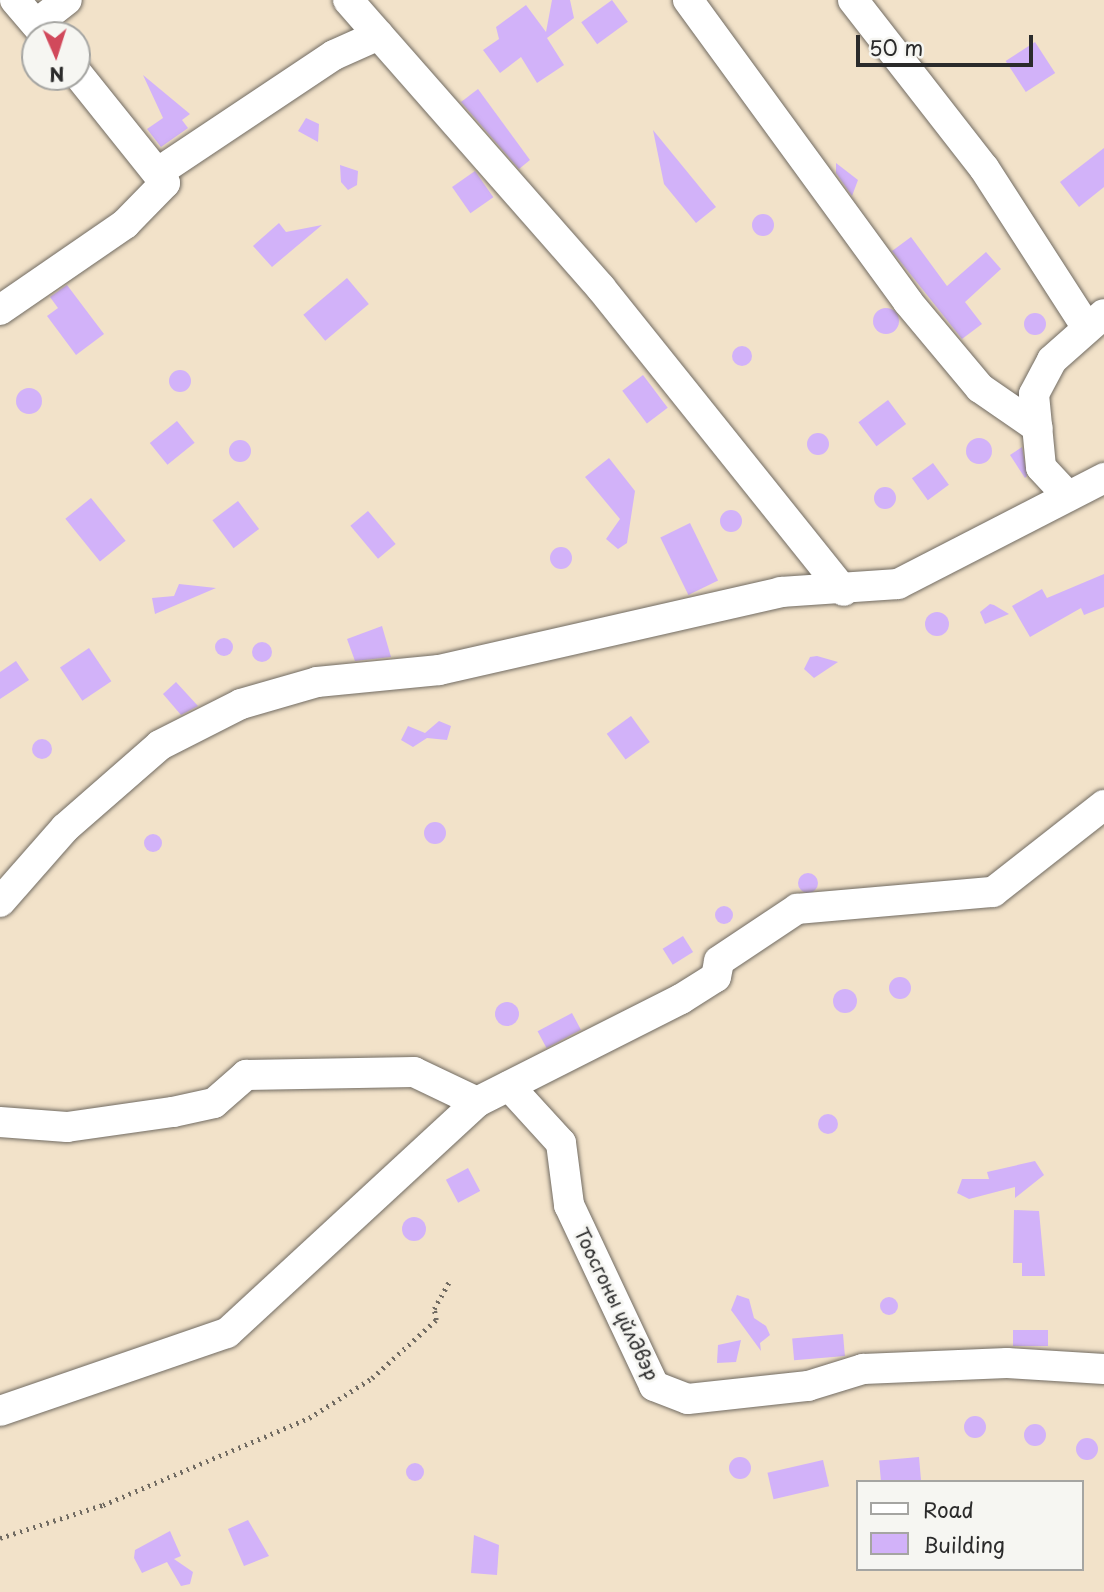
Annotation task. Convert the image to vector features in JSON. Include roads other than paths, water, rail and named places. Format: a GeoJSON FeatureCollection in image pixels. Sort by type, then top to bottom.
{"type":"FeatureCollection","features":[{"type":"Feature","properties":{"kind":"street"},"geometry":{"type":"LineString","coordinates":[[15,0],[32,21]]}},
{"type":"Feature","properties":{"kind":"street"},"geometry":{"type":"LineString","coordinates":[[48,21],[67,0]]}},
{"type":"Feature","properties":{"kind":"street"},"geometry":{"type":"LineString","coordinates":[[348,0],[601,288],[844,592]]}},
{"type":"Feature","properties":{"kind":"street"},"geometry":{"type":"LineString","coordinates":[[688,0],[908,302],[980,388],[1038,428]]}},
{"type":"Feature","properties":{"kind":"street"},"geometry":{"type":"LineString","coordinates":[[853,0],[984,168],[1095,320],[1052,360],[1034,394],[1041,467],[1065,493]]}},
{"type":"Feature","properties":{"kind":"street"},"geometry":{"type":"LineString","coordinates":[[160,172],[334,55],[379,35]]}},
{"type":"Feature","properties":{"kind":"street"},"geometry":{"type":"LineString","coordinates":[[0,310],[161,194],[160,172],[91,90]]}},
{"type":"Feature","properties":{"kind":"street"},"geometry":{"type":"LineString","coordinates":[[0,902],[65,828],[160,745],[241,704],[317,682],[439,670],[780,592],[844,592],[898,584],[1065,493],[1104,478]]}},
{"type":"Feature","properties":{"kind":"street"},"geometry":{"type":"LineString","coordinates":[[0,1411],[227,1333],[477,1102],[681,999],[716,976],[719,961],[797,909],[993,892],[1104,805]]}},
{"type":"Feature","properties":{"kind":"street"},"geometry":{"type":"LineString","coordinates":[[0,1122],[67,1127],[173,1112],[214,1103],[246,1075],[414,1072],[477,1102]]}},
{"type":"Feature","properties":{"kind":"street","name":"Тоосгоны үйлдвэр"},"geometry":{"type":"LineString","coordinates":[[509,1086],[562,1143],[569,1205],[654,1386],[688,1399],[808,1386],[863,1369],[1007,1363],[1104,1369]]}}]}
